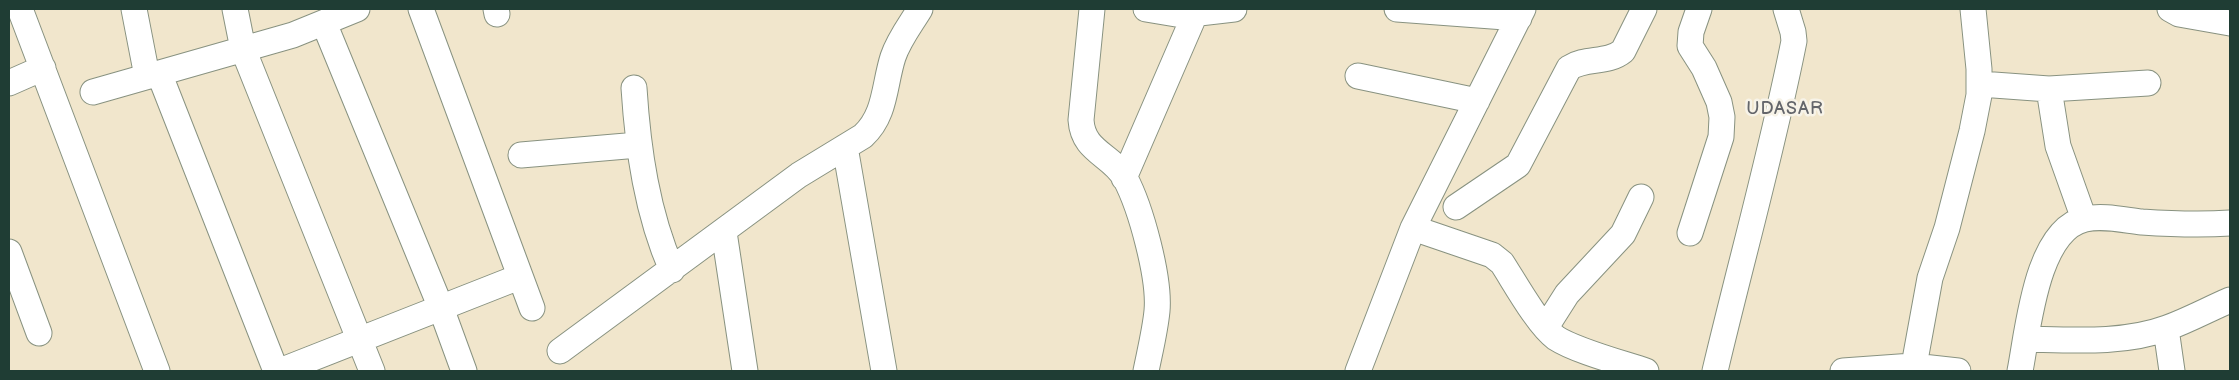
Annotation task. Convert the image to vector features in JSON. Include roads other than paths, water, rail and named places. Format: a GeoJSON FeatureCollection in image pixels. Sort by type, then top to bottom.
{"type":"FeatureCollection","features":[{"type":"Feature","properties":{"kind":"street"},"geometry":{"type":"LineString","coordinates":[[20,9],[157,371]]}},
{"type":"Feature","properties":{"kind":"street"},"geometry":{"type":"LineString","coordinates":[[134,9],[153,75],[276,371]]}},
{"type":"Feature","properties":{"kind":"street"},"geometry":{"type":"LineString","coordinates":[[235,9],[243,49],[372,371]]}},
{"type":"Feature","properties":{"kind":"street"},"geometry":{"type":"LineString","coordinates":[[422,9],[532,308]]}},
{"type":"Feature","properties":{"kind":"street"},"geometry":{"type":"LineString","coordinates":[[560,352],[724,232],[798,175],[863,136],[878,118],[893,57],[900,40],[920,9]]}},
{"type":"Feature","properties":{"kind":"street"},"geometry":{"type":"LineString","coordinates":[[1092,9],[1081,120],[1082,133],[1089,144],[1114,165],[1124,178],[1140,215],[1157,290],[1157,310],[1146,371]]}},
{"type":"Feature","properties":{"kind":"street"},"geometry":{"type":"LineString","coordinates":[[1146,9],[1182,15],[1234,9]]}},
{"type":"Feature","properties":{"kind":"street"},"geometry":{"type":"LineString","coordinates":[[1357,371],[1413,228],[1521,13],[1397,9]]}},
{"type":"Feature","properties":{"kind":"street"},"geometry":{"type":"LineString","coordinates":[[1456,207],[1518,165],[1569,68],[1584,61],[1617,56],[1623,51],[1644,9]]}},
{"type":"Feature","properties":{"kind":"street"},"geometry":{"type":"LineString","coordinates":[[1690,233],[1721,137],[1722,117],[1719,102],[1704,68],[1690,46],[1691,32],[1699,9]]}},
{"type":"Feature","properties":{"kind":"street"},"geometry":{"type":"LineString","coordinates":[[1715,371],[1748,232],[1778,123],[1792,50],[1793,32],[1786,9]]}},
{"type":"Feature","properties":{"kind":"street"},"geometry":{"type":"LineString","coordinates":[[1913,369],[1930,278],[1947,228],[1972,132],[1980,84],[1976,28],[1972,9]]}},
{"type":"Feature","properties":{"kind":"street"},"geometry":{"type":"LineString","coordinates":[[2170,9],[2179,14],[2230,23]]}},
{"type":"Feature","properties":{"kind":"street"},"geometry":{"type":"LineString","coordinates":[[1124,178],[1195,14]]}},
{"type":"Feature","properties":{"kind":"street"},"geometry":{"type":"LineString","coordinates":[[93,92],[243,49],[340,15],[464,371]]}},
{"type":"Feature","properties":{"kind":"street"},"geometry":{"type":"LineString","coordinates":[[9,83],[42,68]]}},
{"type":"Feature","properties":{"kind":"street"},"geometry":{"type":"LineString","coordinates":[[1358,76],[1477,101]]}},
{"type":"Feature","properties":{"kind":"street"},"geometry":{"type":"LineString","coordinates":[[1980,84],[2049,89],[2148,83]]}},
{"type":"Feature","properties":{"kind":"street"},"geometry":{"type":"LineString","coordinates":[[634,88],[638,145],[656,228],[672,270]]}},
{"type":"Feature","properties":{"kind":"street"},"geometry":{"type":"LineString","coordinates":[[2049,89],[2058,146],[2084,219]]}},
{"type":"Feature","properties":{"kind":"street"},"geometry":{"type":"LineString","coordinates":[[521,155],[638,145]]}},
{"type":"Feature","properties":{"kind":"street"},"geometry":{"type":"LineString","coordinates":[[845,147],[884,371]]}},
{"type":"Feature","properties":{"kind":"street"},"geometry":{"type":"LineString","coordinates":[[1439,176],[1480,250]]}},
{"type":"Feature","properties":{"kind":"street"},"geometry":{"type":"LineString","coordinates":[[1546,327],[1567,294],[1623,234],[1641,197]]}},
{"type":"Feature","properties":{"kind":"street"},"geometry":{"type":"LineString","coordinates":[[2020,371],[2044,264],[2054,244],[2066,229],[2084,219],[2107,218],[2203,225],[2230,223]]}},
{"type":"Feature","properties":{"kind":"street"},"geometry":{"type":"LineString","coordinates":[[1413,228],[1492,255],[1502,263],[1546,327],[1556,338],[1646,371]]}},
{"type":"Feature","properties":{"kind":"street"},"geometry":{"type":"LineString","coordinates":[[724,232],[745,371]]}},
{"type":"Feature","properties":{"kind":"street"},"geometry":{"type":"LineString","coordinates":[[9,252],[39,332]]}},
{"type":"Feature","properties":{"kind":"street"},"geometry":{"type":"LineString","coordinates":[[280,371],[519,277]]}},
{"type":"Feature","properties":{"kind":"street"},"geometry":{"type":"LineString","coordinates":[[2026,339],[2074,340],[2124,337],[2166,329],[2230,300]]}},
{"type":"Feature","properties":{"kind":"street"},"geometry":{"type":"LineString","coordinates":[[2166,329],[2172,371]]}},
{"type":"Feature","properties":{"kind":"street"},"geometry":{"type":"LineString","coordinates":[[1843,371],[1913,369],[1958,371]]}},
{"type":"Feature","properties":{"kind":"district","name":"UDASAR"},"geometry":{"type":"Point","coordinates":[1785,109]}}]}
